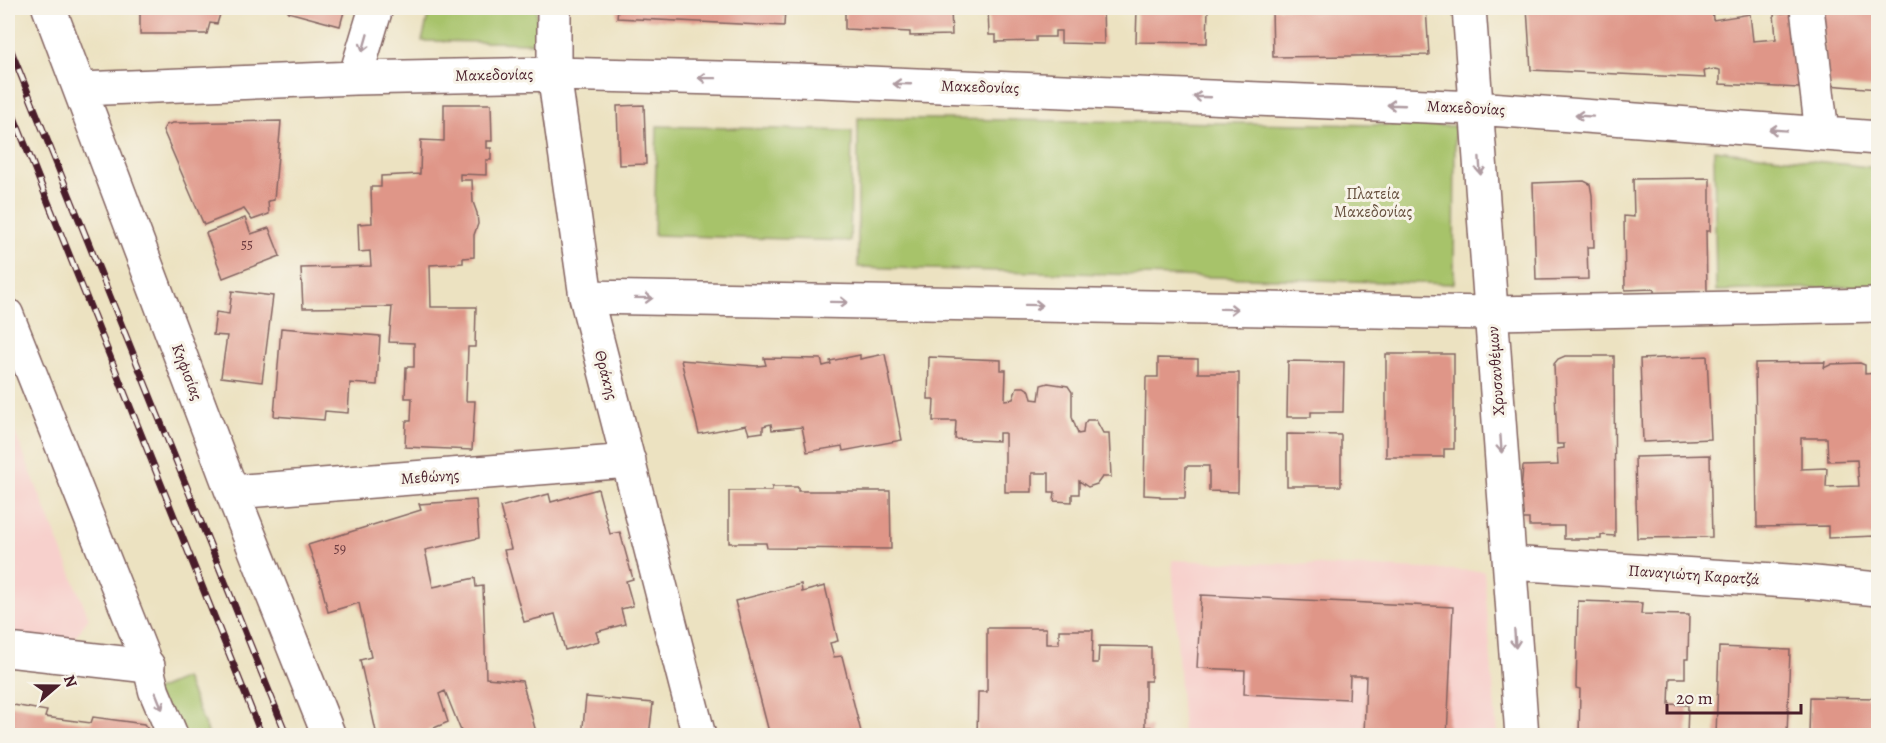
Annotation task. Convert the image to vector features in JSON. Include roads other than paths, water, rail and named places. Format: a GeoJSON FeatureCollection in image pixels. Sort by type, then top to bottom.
{"type":"FeatureCollection","features":[{"type":"Feature","properties":{"kind":"street","name":"Κηφισίας"},"geometry":{"type":"LineString","coordinates":[[49,8],[232,492],[329,735]]}},
{"type":"Feature","properties":{"kind":"street"},"geometry":{"type":"LineString","coordinates":[[355,78],[376,8]]}},
{"type":"Feature","properties":{"kind":"street","name":"Θράκης"},"geometry":{"type":"LineString","coordinates":[[554,8],[554,74],[586,297],[699,735]]}},
{"type":"Feature","properties":{"kind":"street","name":"Χρυσανθέμων"},"geometry":{"type":"LineString","coordinates":[[1469,8],[1522,735]]}},
{"type":"Feature","properties":{"kind":"street"},"geometry":{"type":"LineString","coordinates":[[1807,8],[1822,133]]}},
{"type":"Feature","properties":{"kind":"street","name":"Μακεδονίας"},"geometry":{"type":"LineString","coordinates":[[80,89],[355,78],[554,74],[797,80],[1476,108],[1878,138]]}},
{"type":"Feature","properties":{"kind":"street"},"geometry":{"type":"LineString","coordinates":[[586,297],[1492,313],[1878,305]]}},
{"type":"Feature","properties":{"kind":"street"},"geometry":{"type":"LineString","coordinates":[[8,314],[148,666],[154,691],[173,735]]}},
{"type":"Feature","properties":{"kind":"street","name":"Μεθώνης"},"geometry":{"type":"LineString","coordinates":[[232,492],[629,461]]}},
{"type":"Feature","properties":{"kind":"street","name":"Παναγιώτη Καρατζά"},"geometry":{"type":"LineString","coordinates":[[1510,563],[1878,589]]}},
{"type":"Feature","properties":{"kind":"street"},"geometry":{"type":"LineString","coordinates":[[8,650],[148,666]]}},
{"type":"Feature","properties":{"kind":"railway"},"geometry":{"type":"LineString","coordinates":[[8,43],[287,736]]}},
{"type":"Feature","properties":{"kind":"railway"},"geometry":{"type":"LineString","coordinates":[[8,102],[262,736]]}},
{"type":"Feature","properties":{"kind":"park label","name":"Πλατεία Μακεδονίας"},"geometry":{"type":"Point","coordinates":[1373,203]}}]}
